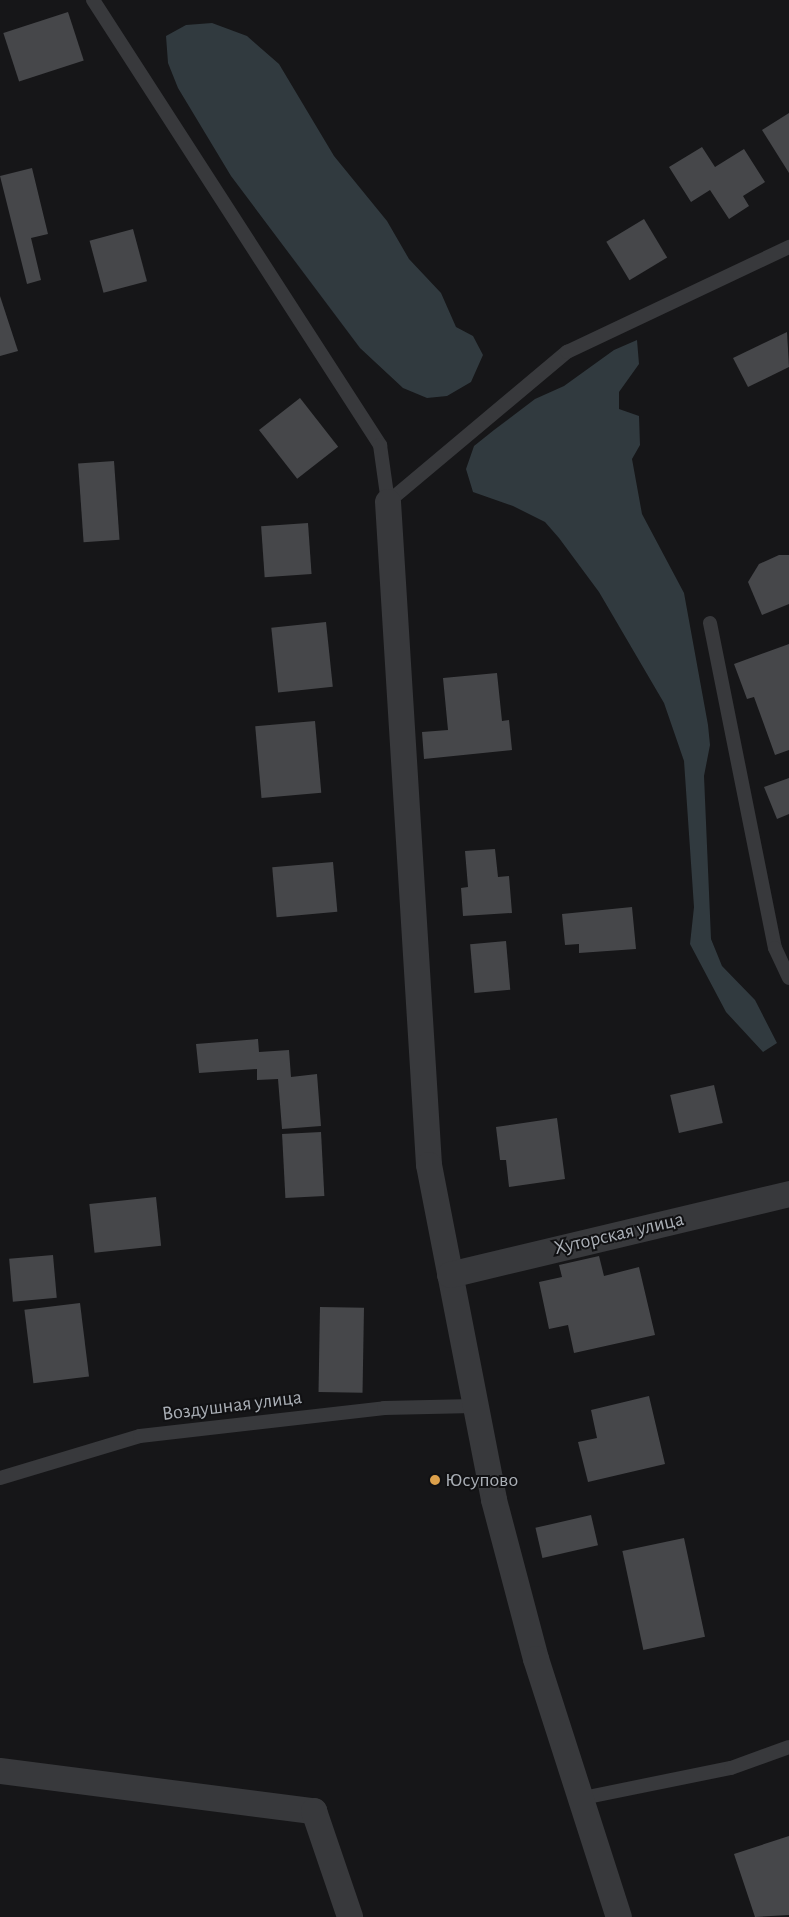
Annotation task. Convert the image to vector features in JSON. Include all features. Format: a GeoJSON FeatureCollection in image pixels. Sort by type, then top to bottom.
{"type":"FeatureCollection","features":[{"type":"Feature","properties":{"kind":"street"},"geometry":{"type":"LineString","coordinates":[[388,502],[429,1165],[474,1406],[494,1500],[533,1650],[578,1799],[619,1917]]}},
{"type":"Feature","properties":{"kind":"street","name":"Хуторская улица"},"geometry":{"type":"LineString","coordinates":[[450,1274],[789,1194]]}},
{"type":"Feature","properties":{"kind":"street"},"geometry":{"type":"LineString","coordinates":[[0,1771],[314,1811],[350,1917]]}},
{"type":"Feature","properties":{"kind":"lane"},"geometry":{"type":"LineString","coordinates":[[93,0],[380,445],[388,502]]}},
{"type":"Feature","properties":{"kind":"lane"},"geometry":{"type":"LineString","coordinates":[[388,502],[567,352],[789,247]]}},
{"type":"Feature","properties":{"kind":"lane"},"geometry":{"type":"LineString","coordinates":[[710,623],[775,948],[789,978]]}},
{"type":"Feature","properties":{"kind":"lane","name":"Воздушная улица"},"geometry":{"type":"LineString","coordinates":[[0,1478],[140,1436],[384,1408],[474,1406]]}},
{"type":"Feature","properties":{"kind":"lane"},"geometry":{"type":"LineString","coordinates":[[578,1799],[731,1768],[789,1747]]}},
{"type":"Feature","properties":{"kind":"shaded area"},"geometry":{"type":"Polygon","coordinates":[[[212,23],[247,36],[279,64],[334,156],[387,221],[409,259],[441,293],[456,327],[473,336],[483,355],[471,382],[447,396],[427,398],[403,388],[360,348],[231,176],[178,88],[168,63],[166,36],[186,25],[212,23]]]}},
{"type":"Feature","properties":{"kind":"shaded area"},"geometry":{"type":"Polygon","coordinates":[[[637,340],[639,364],[619,392],[619,409],[639,416],[640,445],[632,459],[642,514],[684,593],[708,725],[710,745],[704,776],[711,939],[722,966],[755,1000],[777,1043],[763,1052],[726,1012],[690,944],[694,907],[684,761],[664,703],[599,592],[559,538],[545,522],[513,506],[473,492],[466,469],[474,446],[535,399],[564,386],[614,350],[637,340]]]}},
{"type":"Feature","properties":{"kind":"building"},"geometry":{"type":"Polygon","coordinates":[[[68,12],[84,61],[19,82],[3,33],[68,12]]]}},
{"type":"Feature","properties":{"kind":"building"},"geometry":{"type":"Polygon","coordinates":[[[789,113],[789,173],[762,130],[789,113]]]}},
{"type":"Feature","properties":{"kind":"building"},"geometry":{"type":"Polygon","coordinates":[[[702,147],[715,167],[744,149],[765,182],[743,196],[749,206],[729,219],[710,190],[691,202],[669,167],[702,147]]]}},
{"type":"Feature","properties":{"kind":"building"},"geometry":{"type":"Polygon","coordinates":[[[32,168],[48,234],[31,238],[41,280],[27,284],[0,176],[32,168]]]}},
{"type":"Feature","properties":{"kind":"building"},"geometry":{"type":"Polygon","coordinates":[[[644,219],[667,258],[629,280],[606,242],[644,219]]]}},
{"type":"Feature","properties":{"kind":"building"},"geometry":{"type":"Polygon","coordinates":[[[133,229],[147,281],[104,293],[90,241],[133,229]]]}},
{"type":"Feature","properties":{"kind":"building"},"geometry":{"type":"Polygon","coordinates":[[[0,296],[18,351],[0,356],[0,296]]]}},
{"type":"Feature","properties":{"kind":"building"},"geometry":{"type":"Polygon","coordinates":[[[787,332],[789,367],[748,387],[733,358],[787,332]]]}},
{"type":"Feature","properties":{"kind":"building"},"geometry":{"type":"Polygon","coordinates":[[[300,398],[338,447],[297,479],[259,430],[300,398]]]}},
{"type":"Feature","properties":{"kind":"building"},"geometry":{"type":"Polygon","coordinates":[[[114,461],[120,540],[84,542],[78,464],[114,461]]]}},
{"type":"Feature","properties":{"kind":"building"},"geometry":{"type":"Polygon","coordinates":[[[308,523],[312,574],[265,577],[261,526],[308,523]]]}},
{"type":"Feature","properties":{"kind":"building"},"geometry":{"type":"Polygon","coordinates":[[[779,555],[789,555],[789,604],[762,615],[748,582],[759,564],[779,555]]]}},
{"type":"Feature","properties":{"kind":"building"},"geometry":{"type":"Polygon","coordinates":[[[326,622],[333,687],[278,692],[271,628],[326,622]]]}},
{"type":"Feature","properties":{"kind":"building"},"geometry":{"type":"Polygon","coordinates":[[[789,644],[789,750],[775,755],[754,697],[747,699],[734,664],[789,644]]]}},
{"type":"Feature","properties":{"kind":"building"},"geometry":{"type":"Polygon","coordinates":[[[497,673],[502,721],[509,720],[512,750],[424,759],[422,732],[448,730],[443,678],[497,673]]]}},
{"type":"Feature","properties":{"kind":"building"},"geometry":{"type":"Polygon","coordinates":[[[315,721],[321,793],[262,798],[255,726],[315,721]]]}},
{"type":"Feature","properties":{"kind":"building"},"geometry":{"type":"Polygon","coordinates":[[[789,778],[789,814],[777,819],[764,787],[789,778]]]}},
{"type":"Feature","properties":{"kind":"building"},"geometry":{"type":"Polygon","coordinates":[[[495,849],[498,877],[509,876],[512,913],[463,916],[461,888],[468,887],[465,851],[495,849]]]}},
{"type":"Feature","properties":{"kind":"building"},"geometry":{"type":"Polygon","coordinates":[[[333,862],[337,912],[277,917],[272,867],[333,862]]]}},
{"type":"Feature","properties":{"kind":"building"},"geometry":{"type":"Polygon","coordinates":[[[632,907],[636,949],[579,953],[579,944],[565,945],[562,914],[632,907]]]}},
{"type":"Feature","properties":{"kind":"building"},"geometry":{"type":"Polygon","coordinates":[[[506,941],[510,990],[474,993],[470,944],[506,941]]]}},
{"type":"Feature","properties":{"kind":"building"},"geometry":{"type":"Polygon","coordinates":[[[258,1039],[259,1052],[289,1050],[291,1077],[317,1074],[321,1126],[282,1129],[278,1079],[257,1080],[257,1069],[199,1073],[196,1044],[258,1039]]]}},
{"type":"Feature","properties":{"kind":"building"},"geometry":{"type":"Polygon","coordinates":[[[714,1085],[723,1123],[679,1133],[670,1095],[714,1085]]]}},
{"type":"Feature","properties":{"kind":"building"},"geometry":{"type":"Polygon","coordinates":[[[557,1118],[565,1179],[509,1187],[506,1160],[500,1160],[496,1127],[557,1118]]]}},
{"type":"Feature","properties":{"kind":"building"},"geometry":{"type":"Polygon","coordinates":[[[321,1132],[324,1196],[285,1198],[282,1134],[321,1132]]]}},
{"type":"Feature","properties":{"kind":"building"},"geometry":{"type":"Polygon","coordinates":[[[156,1197],[161,1246],[94,1253],[89,1204],[156,1197]]]}},
{"type":"Feature","properties":{"kind":"building"},"geometry":{"type":"Polygon","coordinates":[[[53,1255],[57,1298],[13,1302],[9,1259],[53,1255]]]}},
{"type":"Feature","properties":{"kind":"building"},"geometry":{"type":"Polygon","coordinates":[[[599,1256],[604,1276],[639,1267],[655,1335],[574,1353],[568,1325],[549,1329],[539,1282],[562,1277],[559,1265],[599,1256]]]}},
{"type":"Feature","properties":{"kind":"building"},"geometry":{"type":"Polygon","coordinates":[[[80,1303],[89,1376],[33,1383],[24,1310],[80,1303]]]}},
{"type":"Feature","properties":{"kind":"building"},"geometry":{"type":"Polygon","coordinates":[[[320,1307],[364,1308],[363,1393],[319,1392],[320,1307]]]}},
{"type":"Feature","properties":{"kind":"building"},"geometry":{"type":"Polygon","coordinates":[[[649,1396],[665,1464],[588,1482],[578,1442],[597,1438],[591,1410],[649,1396]]]}},
{"type":"Feature","properties":{"kind":"building"},"geometry":{"type":"Polygon","coordinates":[[[591,1515],[598,1545],[542,1558],[535,1528],[591,1515]]]}},
{"type":"Feature","properties":{"kind":"building"},"geometry":{"type":"Polygon","coordinates":[[[684,1538],[705,1637],[643,1650],[622,1551],[684,1538]]]}},
{"type":"Feature","properties":{"kind":"building"},"geometry":{"type":"Polygon","coordinates":[[[789,1836],[789,1915],[755,1917],[734,1854],[789,1836]]]}},
{"type":"Feature","properties":{"kind":"place","name":"Юсупово"},"geometry":{"type":"Point","coordinates":[435,1480]}}]}
